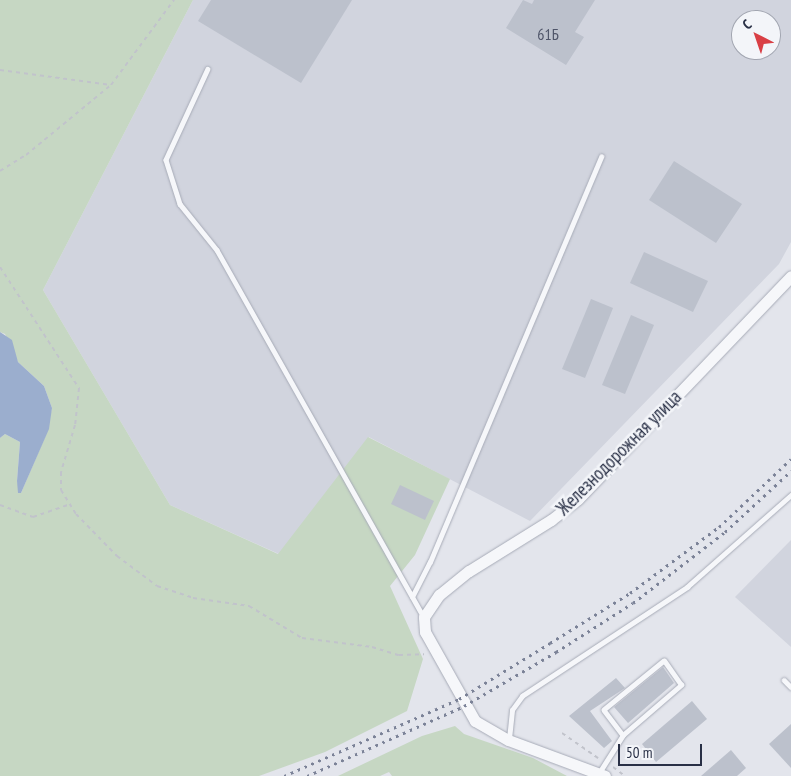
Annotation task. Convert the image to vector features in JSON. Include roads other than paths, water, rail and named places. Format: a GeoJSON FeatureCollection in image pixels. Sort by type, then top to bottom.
{"type":"FeatureCollection","features":[{"type":"Feature","properties":{"kind":"street","name":"Железнодорожная улица"},"geometry":{"type":"LineString","coordinates":[[424,617],[439,595],[468,570],[551,520],[578,499],[791,276]]}},
{"type":"Feature","properties":{"kind":"street"},"geometry":{"type":"LineString","coordinates":[[424,617],[425,632],[468,713],[508,740],[605,771]]}},
{"type":"Feature","properties":{"kind":"lane"},"geometry":{"type":"LineString","coordinates":[[208,69],[166,160],[180,204],[217,250],[424,617]]}},
{"type":"Feature","properties":{"kind":"lane"},"geometry":{"type":"LineString","coordinates":[[412,597],[430,562],[601,157]]}},
{"type":"Feature","properties":{"kind":"lane"},"geometry":{"type":"LineString","coordinates":[[508,740],[512,710],[522,696],[688,587],[791,494]]}},
{"type":"Feature","properties":{"kind":"lane"},"geometry":{"type":"LineString","coordinates":[[605,771],[623,735],[682,684],[664,661],[605,709],[623,735]]}},
{"type":"Feature","properties":{"kind":"lane"},"geometry":{"type":"LineString","coordinates":[[784,680],[791,687]]}},
{"type":"Feature","properties":{"kind":"water"},"geometry":{"type":"Polygon","coordinates":[[[0,332],[12,340],[18,362],[44,386],[52,408],[49,429],[21,493],[18,493],[17,481],[20,442],[5,434],[0,438],[0,332]]]}},
{"type":"Feature","properties":{"kind":"railway"},"geometry":{"type":"LineString","coordinates":[[284,776],[459,699],[630,593],[719,527],[791,459]]}},
{"type":"Feature","properties":{"kind":"railway"},"geometry":{"type":"LineString","coordinates":[[307,776],[464,706],[556,652],[633,603],[725,532],[791,471]]}}]}
